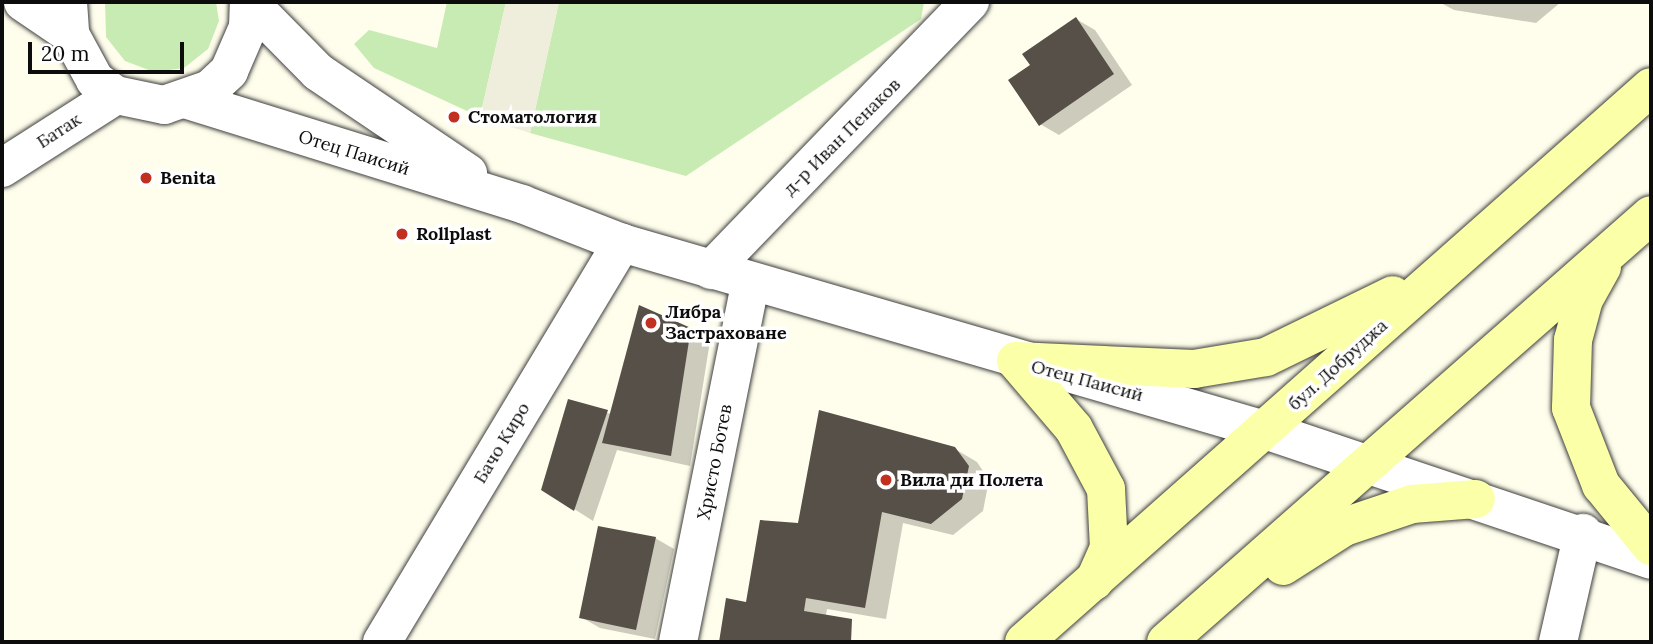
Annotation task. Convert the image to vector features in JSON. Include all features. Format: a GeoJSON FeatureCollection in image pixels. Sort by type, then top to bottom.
{"type":"FeatureCollection","features":[{"type":"Feature","properties":{"kind":"main road","name":"бул. Добруджа"},"geometry":{"type":"LineString","coordinates":[[1024,642],[1094,583],[1651,87]]}},
{"type":"Feature","properties":{"kind":"main road"},"geometry":{"type":"LineString","coordinates":[[1167,642],[1651,215]]}},
{"type":"Feature","properties":{"kind":"main road"},"geometry":{"type":"LineString","coordinates":[[1016,361],[1194,369],[1266,357],[1370,311],[1494,226]]}},
{"type":"Feature","properties":{"kind":"main road"},"geometry":{"type":"LineString","coordinates":[[1611,250],[1578,319],[1571,408],[1601,485],[1651,546]]}},
{"type":"Feature","properties":{"kind":"main road"},"geometry":{"type":"LineString","coordinates":[[1016,361],[1074,429],[1105,489],[1109,548],[1094,583]]}},
{"type":"Feature","properties":{"kind":"main road"},"geometry":{"type":"LineString","coordinates":[[1167,642],[1344,527],[1412,505],[1476,499]]}},
{"type":"Feature","properties":{"kind":"street"},"geometry":{"type":"LineString","coordinates":[[23,2],[69,18],[87,69],[116,95]]}},
{"type":"Feature","properties":{"kind":"street","name":"Отец Паисий"},"geometry":{"type":"LineString","coordinates":[[116,95],[164,105],[188,100],[229,71],[248,27],[249,2]]}},
{"type":"Feature","properties":{"kind":"street","name":"Отец Паисий"},"geometry":{"type":"LineString","coordinates":[[249,2],[318,72],[393,128],[522,204]]}},
{"type":"Feature","properties":{"kind":"street","name":"д-р Иван Пенаков"},"geometry":{"type":"LineString","coordinates":[[711,270],[970,2]]}},
{"type":"Feature","properties":{"kind":"street","name":"Батак"},"geometry":{"type":"LineString","coordinates":[[2,168],[116,95]]}},
{"type":"Feature","properties":{"kind":"street","name":"Отец Паисий"},"geometry":{"type":"LineString","coordinates":[[188,100],[522,204],[622,243],[1016,361],[1265,430],[1368,466],[1583,533],[1651,560]]}},
{"type":"Feature","properties":{"kind":"street","name":"Бачо Киро"},"geometry":{"type":"LineString","coordinates":[[382,642],[622,243]]}},
{"type":"Feature","properties":{"kind":"street","name":"Христо Ботев"},"geometry":{"type":"LineString","coordinates":[[678,642],[751,281]]}},
{"type":"Feature","properties":{"kind":"street"},"geometry":{"type":"LineString","coordinates":[[1558,642],[1583,533]]}},
{"type":"Feature","properties":{"kind":"green space"},"geometry":{"type":"Polygon","coordinates":[[[105,2],[216,2],[219,21],[208,49],[184,68],[154,72],[125,61],[106,37],[105,2]]]}},
{"type":"Feature","properties":{"kind":"green space"},"geometry":{"type":"Polygon","coordinates":[[[447,2],[506,2],[480,117],[374,68],[354,44],[369,30],[437,48],[447,2]]]}},
{"type":"Feature","properties":{"kind":"green space"},"geometry":{"type":"Polygon","coordinates":[[[559,2],[924,2],[921,19],[686,176],[530,133],[559,2]]]}},
{"type":"Feature","properties":{"kind":"shaded area"},"geometry":{"type":"Polygon","coordinates":[[[506,2],[559,2],[530,133],[480,117],[506,2]]]}},
{"type":"Feature","properties":{"kind":"building"},"geometry":{"type":"Polygon","coordinates":[[[1076,17],[1114,74],[1039,126],[1008,80],[1030,65],[1022,54],[1076,17]]]}},
{"type":"Feature","properties":{"kind":"building"},"geometry":{"type":"Polygon","coordinates":[[[639,305],[691,328],[671,456],[602,443],[639,305]]]}},
{"type":"Feature","properties":{"kind":"building"},"geometry":{"type":"Polygon","coordinates":[[[568,399],[608,410],[574,511],[541,490],[568,399]]]}},
{"type":"Feature","properties":{"kind":"building"},"geometry":{"type":"Polygon","coordinates":[[[819,410],[955,447],[969,466],[962,499],[931,524],[882,512],[865,608],[806,598],[804,611],[852,619],[851,642],[719,642],[726,598],[746,602],[760,520],[798,523],[819,410]]]}},
{"type":"Feature","properties":{"kind":"building"},"geometry":{"type":"Polygon","coordinates":[[[598,526],[656,537],[636,630],[579,618],[598,526]]]}},
{"type":"Feature","properties":{"kind":"place","name":"Стоматология"},"geometry":{"type":"Point","coordinates":[454,117]}},
{"type":"Feature","properties":{"kind":"place","name":"Benita"},"geometry":{"type":"Point","coordinates":[146,178]}},
{"type":"Feature","properties":{"kind":"place","name":"Rollplast"},"geometry":{"type":"Point","coordinates":[402,234]}},
{"type":"Feature","properties":{"kind":"place","name":"Либра Застраховане"},"geometry":{"type":"Point","coordinates":[651,323]}},
{"type":"Feature","properties":{"kind":"place","name":"Вила ди Полета"},"geometry":{"type":"Point","coordinates":[886,480]}}]}
